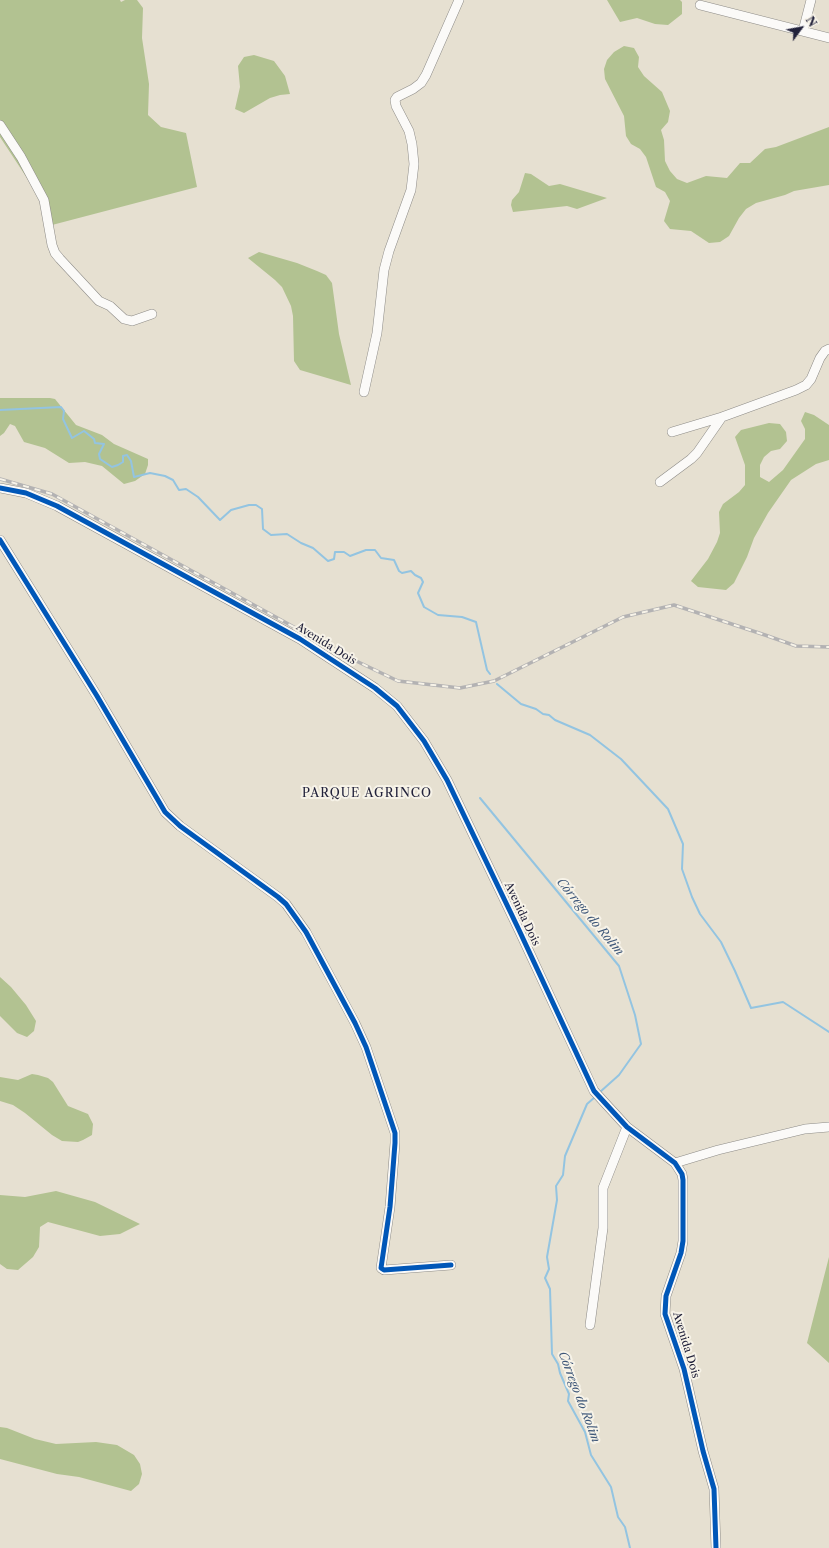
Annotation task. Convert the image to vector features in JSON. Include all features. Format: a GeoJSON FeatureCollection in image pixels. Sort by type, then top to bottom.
{"type":"FeatureCollection","features":[{"type":"Feature","properties":{"kind":"street"},"geometry":{"type":"LineString","coordinates":[[364,392],[377,333],[384,270],[388,251],[411,190],[414,164],[409,131],[396,106],[395,100],[421,83],[426,75],[459,0]]}},
{"type":"Feature","properties":{"kind":"street"},"geometry":{"type":"LineString","coordinates":[[803,32],[811,0]]}},
{"type":"Feature","properties":{"kind":"street"},"geometry":{"type":"LineString","coordinates":[[700,5],[829,38]]}},
{"type":"Feature","properties":{"kind":"street"},"geometry":{"type":"LineString","coordinates":[[0,125],[22,157],[44,200],[52,245],[60,260],[99,301],[110,306],[124,319],[132,321],[152,314]]}},
{"type":"Feature","properties":{"kind":"street"},"geometry":{"type":"LineString","coordinates":[[672,432],[722,417],[806,385],[811,379],[820,358],[829,349]]}},
{"type":"Feature","properties":{"kind":"street"},"geometry":{"type":"LineString","coordinates":[[660,482],[697,453],[722,417]]}},
{"type":"Feature","properties":{"kind":"street","name":"Avenida Dois"},"geometry":{"type":"LineString","coordinates":[[0,488],[26,493],[64,509],[300,639],[376,688],[397,706],[424,740],[446,780],[519,930],[588,1080],[597,1095],[627,1127],[675,1163],[682,1174],[683,1241],[681,1253],[666,1296],[665,1314],[684,1369],[701,1445],[713,1484],[716,1506],[716,1548]]}},
{"type":"Feature","properties":{"kind":"street"},"geometry":{"type":"LineString","coordinates":[[0,540],[97,696],[165,812],[180,826],[286,904],[295,914],[306,932],[355,1023],[366,1047],[395,1133],[396,1143],[390,1207],[381,1268],[384,1270],[451,1265]]}},
{"type":"Feature","properties":{"kind":"street"},"geometry":{"type":"LineString","coordinates":[[590,1325],[603,1228],[603,1188],[627,1127]]}},
{"type":"Feature","properties":{"kind":"street"},"geometry":{"type":"LineString","coordinates":[[675,1163],[718,1150],[805,1129],[829,1127]]}},
{"type":"Feature","properties":{"kind":"green space"},"geometry":{"type":"Polygon","coordinates":[[[0,0],[120,0],[121,2],[125,0],[137,0],[143,8],[142,38],[149,84],[148,115],[161,127],[186,133],[197,187],[52,225],[46,207],[0,137],[0,0]]]}},
{"type":"Feature","properties":{"kind":"green space"},"geometry":{"type":"Polygon","coordinates":[[[607,0],[680,0],[682,2],[682,14],[668,25],[655,24],[637,18],[620,22],[607,0]]]}},
{"type":"Feature","properties":{"kind":"green space"},"geometry":{"type":"Polygon","coordinates":[[[624,46],[634,48],[639,57],[638,67],[644,76],[662,92],[670,111],[668,122],[661,130],[664,140],[665,161],[670,171],[677,179],[687,183],[706,176],[727,178],[740,163],[750,163],[765,149],[776,147],[829,127],[829,185],[794,191],[756,203],[746,209],[729,236],[720,242],[709,243],[691,231],[670,229],[664,221],[670,201],[665,192],[656,187],[646,157],[640,149],[631,144],[626,136],[624,116],[605,79],[604,69],[607,60],[614,52],[624,46]]]}},
{"type":"Feature","properties":{"kind":"green space"},"geometry":{"type":"Polygon","coordinates":[[[254,55],[274,61],[285,76],[290,94],[270,98],[244,113],[235,109],[240,87],[238,66],[244,57],[254,55]]]}},
{"type":"Feature","properties":{"kind":"green space"},"geometry":{"type":"Polygon","coordinates":[[[525,173],[531,174],[549,186],[560,184],[607,198],[577,209],[567,206],[513,212],[511,205],[512,200],[519,192],[525,173]]]}},
{"type":"Feature","properties":{"kind":"green space"},"geometry":{"type":"Polygon","coordinates":[[[259,252],[297,263],[317,271],[326,275],[332,283],[339,334],[351,385],[300,370],[294,361],[293,316],[291,306],[282,287],[248,258],[259,252]]]}},
{"type":"Feature","properties":{"kind":"green space"},"geometry":{"type":"Polygon","coordinates":[[[0,398],[55,399],[76,425],[102,435],[114,444],[148,459],[145,474],[135,481],[124,484],[102,466],[85,462],[69,463],[45,448],[24,442],[15,426],[10,424],[0,436],[0,398]]]}},
{"type":"Feature","properties":{"kind":"green space"},"geometry":{"type":"Polygon","coordinates":[[[805,412],[814,415],[829,425],[829,460],[816,464],[791,480],[768,513],[754,538],[747,557],[734,583],[726,590],[698,587],[691,581],[708,559],[717,542],[720,533],[719,512],[723,504],[739,492],[745,485],[745,465],[735,437],[741,430],[769,423],[780,424],[786,432],[787,441],[780,449],[771,451],[764,457],[760,465],[760,477],[769,482],[783,470],[805,439],[805,429],[801,421],[805,412]]]}},
{"type":"Feature","properties":{"kind":"green space"},"geometry":{"type":"Polygon","coordinates":[[[0,977],[11,987],[26,1005],[36,1021],[34,1031],[27,1037],[17,1033],[0,1016],[0,977]]]}},
{"type":"Feature","properties":{"kind":"green space"},"geometry":{"type":"Polygon","coordinates":[[[32,1074],[48,1078],[53,1082],[68,1106],[88,1114],[93,1124],[92,1135],[78,1142],[62,1141],[13,1105],[0,1101],[0,1077],[18,1080],[32,1074]]]}},
{"type":"Feature","properties":{"kind":"green space"},"geometry":{"type":"Polygon","coordinates":[[[56,1191],[95,1202],[140,1224],[120,1234],[100,1236],[48,1222],[40,1227],[39,1247],[33,1257],[18,1270],[7,1269],[0,1264],[0,1195],[25,1197],[56,1191]]]}},
{"type":"Feature","properties":{"kind":"green space"},"geometry":{"type":"Polygon","coordinates":[[[829,1257],[829,1363],[807,1343],[829,1257]]]}},
{"type":"Feature","properties":{"kind":"green space"},"geometry":{"type":"Polygon","coordinates":[[[0,1427],[7,1428],[35,1439],[56,1444],[96,1442],[117,1445],[134,1455],[140,1464],[142,1474],[139,1484],[131,1491],[79,1477],[57,1474],[0,1459],[0,1427]]]}},
{"type":"Feature","properties":{"kind":"waterway"},"geometry":{"type":"LineString","coordinates":[[0,410],[61,407],[64,411],[63,419],[72,438],[84,431],[94,439],[95,443],[104,444],[99,454],[100,459],[112,467],[123,462],[123,456],[127,455],[131,461],[134,477],[150,473],[165,476],[173,480],[179,490],[186,489],[198,497],[220,520],[231,510],[249,505],[256,505],[262,509],[263,529],[271,535],[287,534],[301,543],[313,548],[328,561],[334,559],[335,552],[344,552],[350,556],[366,550],[375,550],[381,558],[394,560],[399,571],[402,573],[411,571],[421,578],[423,582],[418,593],[424,607],[438,615],[462,617],[476,622],[487,670],[490,674]]}},
{"type":"Feature","properties":{"kind":"waterway"},"geometry":{"type":"LineString","coordinates":[[497,684],[521,704],[536,709],[543,714],[549,715],[555,720],[590,735],[621,759],[668,809],[683,844],[682,869],[692,897],[700,914],[721,942],[751,1008],[783,1002],[829,1032]]}},
{"type":"Feature","properties":{"kind":"waterway","name":"Córrego do Rolim"},"geometry":{"type":"LineString","coordinates":[[480,798],[619,966],[635,1015],[641,1044],[619,1075],[600,1092]]}},
{"type":"Feature","properties":{"kind":"waterway","name":"Córrego do Rolim"},"geometry":{"type":"LineString","coordinates":[[595,1097],[587,1104],[565,1156],[563,1175],[556,1186],[557,1200],[547,1257],[549,1269],[545,1278],[550,1289],[552,1354],[558,1364],[560,1373],[569,1394],[568,1401],[585,1432],[591,1455],[611,1487],[618,1517],[625,1527],[630,1548]]}},
{"type":"Feature","properties":{"kind":"railway"},"geometry":{"type":"LineString","coordinates":[[0,479],[52,494],[352,659],[398,681],[460,688],[494,681],[623,617],[674,605],[796,646],[829,647]]}},
{"type":"Feature","properties":{"kind":"cycle path"},"geometry":{"type":"LineString","coordinates":[[0,488],[26,493],[57,506],[300,639],[375,688],[397,706],[424,741],[447,780],[594,1091],[627,1127],[675,1163],[682,1174],[683,1241],[681,1253],[666,1296],[665,1314],[684,1369],[703,1451],[714,1489],[716,1548]]}},
{"type":"Feature","properties":{"kind":"cycle path"},"geometry":{"type":"LineString","coordinates":[[0,540],[97,696],[165,812],[180,826],[286,904],[306,932],[355,1023],[366,1047],[395,1133],[390,1207],[381,1268],[384,1270],[451,1265]]}},
{"type":"Feature","properties":{"kind":"district","name":"PARQUE AGRINCO"},"geometry":{"type":"Point","coordinates":[367,794]}}]}
